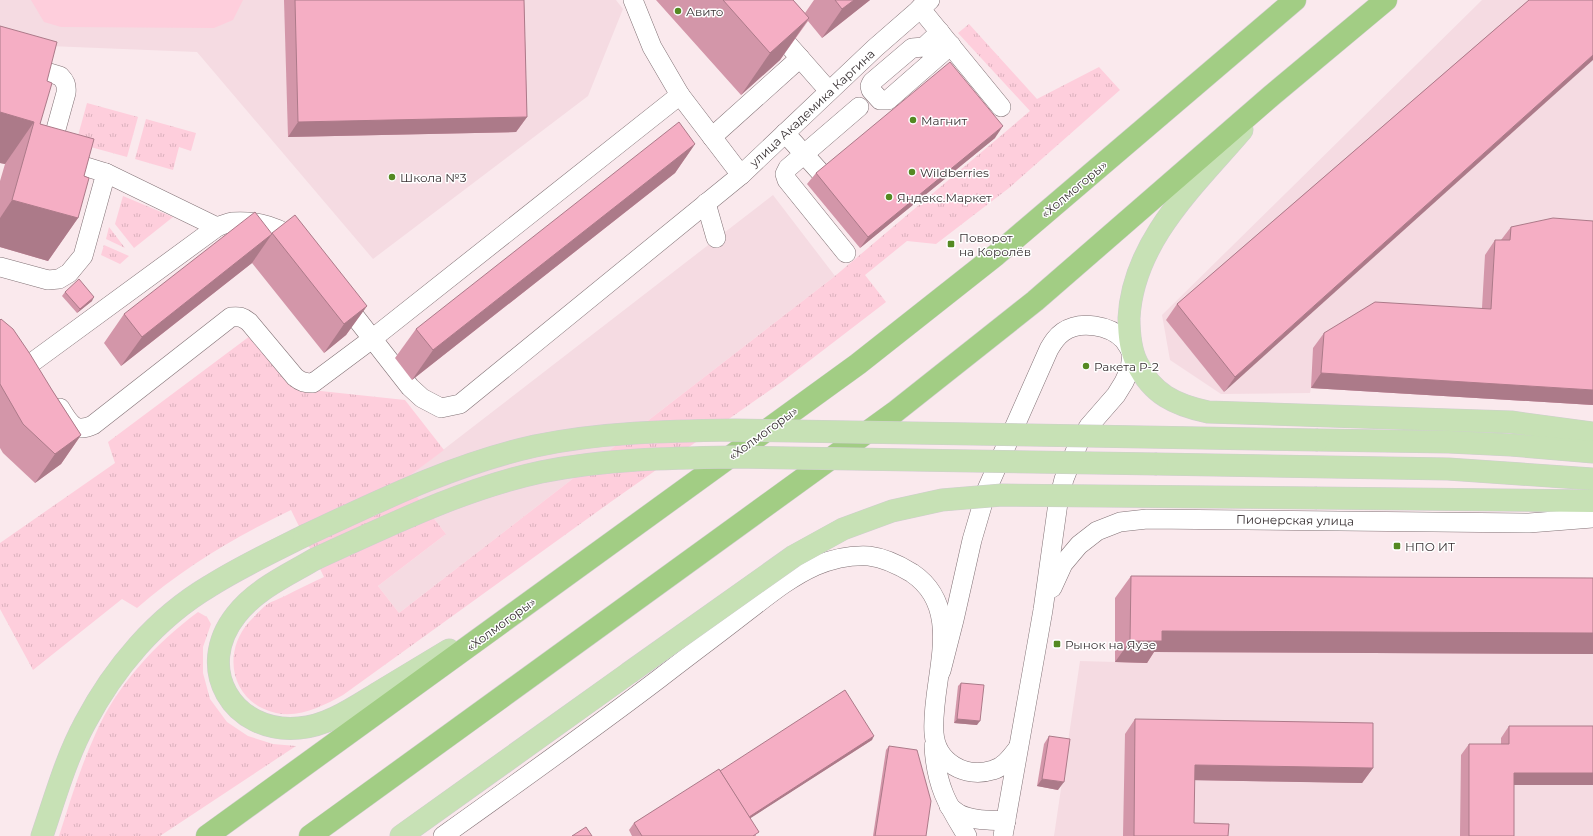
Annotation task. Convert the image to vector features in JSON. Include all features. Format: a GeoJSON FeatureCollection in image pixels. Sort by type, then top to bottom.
{"type":"FeatureCollection","features":[{"type":"Feature","properties":{"kind":"highway","name":"«Холмогоры»"},"geometry":{"type":"LineString","coordinates":[[207,836],[858,364],[996,255],[1295,0]]}},
{"type":"Feature","properties":{"kind":"highway"},"geometry":{"type":"LineString","coordinates":[[310,836],[895,412],[1040,297],[1271,96],[1386,0]]}},
{"type":"Feature","properties":{"kind":"main road"},"geometry":{"type":"LineString","coordinates":[[1271,96],[1165,221],[1149,248],[1137,275],[1130,306],[1129,329],[1132,354],[1141,372],[1152,386],[1162,395],[1177,403],[1208,412],[1511,422],[1593,434]]}},
{"type":"Feature","properties":{"kind":"main road"},"geometry":{"type":"LineString","coordinates":[[42,836],[66,764],[84,724],[100,695],[120,666],[138,645],[174,611],[209,586],[304,536],[410,487],[472,463],[535,446],[600,436],[669,431],[735,430],[1449,442],[1511,445],[1593,452]]}},
{"type":"Feature","properties":{"kind":"main road"},"geometry":{"type":"LineString","coordinates":[[534,600],[350,709],[323,722],[300,728],[275,728],[255,722],[238,710],[225,692],[219,671],[219,650],[226,631],[236,614],[257,594],[315,560],[420,512],[481,489],[541,472],[603,462],[670,458],[734,457],[1317,466],[1448,469],[1593,479]]}},
{"type":"Feature","properties":{"kind":"main road","name":"Пионерская улица"},"geometry":{"type":"LineString","coordinates":[[401,836],[794,556],[842,529],[892,511],[942,500],[1002,495],[1593,501]]}},
{"type":"Feature","properties":{"kind":"street","name":"улица Академика Каргина"},"geometry":{"type":"LineString","coordinates":[[633,0],[652,47],[680,95],[741,175],[874,48],[925,4]]}},
{"type":"Feature","properties":{"kind":"street"},"geometry":{"type":"LineString","coordinates":[[759,0],[759,9],[762,15],[829,91]]}},
{"type":"Feature","properties":{"kind":"street"},"geometry":{"type":"LineString","coordinates":[[925,4],[946,39],[1001,107]]}},
{"type":"Feature","properties":{"kind":"street"},"geometry":{"type":"LineString","coordinates":[[0,58],[60,76],[64,80],[66,93],[53,140],[55,152],[64,160],[106,173],[217,227]]}},
{"type":"Feature","properties":{"kind":"street"},"geometry":{"type":"LineString","coordinates":[[712,137],[800,58]]}},
{"type":"Feature","properties":{"kind":"street"},"geometry":{"type":"LineString","coordinates":[[51,396],[73,426],[86,428],[93,425],[231,317],[238,316],[249,322],[295,377],[306,383],[313,383],[372,339],[680,95]]}},
{"type":"Feature","properties":{"kind":"street"},"geometry":{"type":"LineString","coordinates":[[846,253],[787,180],[785,174],[788,168],[859,107]]}},
{"type":"Feature","properties":{"kind":"street"},"geometry":{"type":"LineString","coordinates":[[784,133],[821,173]]}},
{"type":"Feature","properties":{"kind":"street"},"geometry":{"type":"LineString","coordinates":[[0,266],[48,280],[59,279],[69,273],[83,256],[106,173]]}},
{"type":"Feature","properties":{"kind":"street"},"geometry":{"type":"LineString","coordinates":[[331,285],[410,387],[422,398],[441,408],[460,404],[741,175]]}},
{"type":"Feature","properties":{"kind":"street"},"geometry":{"type":"LineString","coordinates":[[706,203],[716,238]]}},
{"type":"Feature","properties":{"kind":"street"},"geometry":{"type":"LineString","coordinates":[[18,347],[35,370],[217,227],[230,222],[264,225],[284,232],[294,238],[308,254]]}},
{"type":"Feature","properties":{"kind":"street"},"geometry":{"type":"LineString","coordinates":[[940,670],[954,620],[972,540],[987,490],[1054,339],[1064,331],[1074,327],[1087,325],[1100,327],[1113,332],[1124,340],[1132,354],[1130,369],[1116,395],[1089,426],[1079,442],[1064,480],[1058,503],[1043,610],[1004,828],[990,820],[973,818],[959,814],[948,806]]}},
{"type":"Feature","properties":{"kind":"street","name":"Пионерская улица"},"geometry":{"type":"LineString","coordinates":[[1043,610],[1063,564],[1079,545],[1097,531],[1120,522],[1147,519],[1529,523],[1593,518]]}},
{"type":"Feature","properties":{"kind":"street"},"geometry":{"type":"LineString","coordinates":[[443,836],[651,685],[766,596],[816,566],[854,556],[872,556],[886,560],[901,566],[916,576],[928,588],[942,617],[943,630],[940,670],[934,714],[935,764],[940,785],[948,806],[967,836]]}},
{"type":"Feature","properties":{"kind":"street"},"geometry":{"type":"LineString","coordinates":[[934,734],[937,749],[946,761],[961,769],[977,773],[994,770],[1006,762],[1018,748]]}},
{"type":"Feature","properties":{"kind":"shaded area","name":"Школа №3"},"geometry":{"type":"Polygon","coordinates":[[[0,0],[616,0],[623,9],[588,96],[373,259],[197,52],[0,44],[0,0]]]}},
{"type":"Feature","properties":{"kind":"shaded area"},"geometry":{"type":"Polygon","coordinates":[[[1482,0],[1593,0],[1593,405],[1311,388],[1310,393],[1221,394],[1170,360],[1162,315],[1482,0]]]}},
{"type":"Feature","properties":{"kind":"shaded area"},"geometry":{"type":"Polygon","coordinates":[[[773,195],[835,276],[399,613],[378,586],[446,534],[404,480],[773,195]]]}},
{"type":"Feature","properties":{"kind":"shaded area"},"geometry":{"type":"Polygon","coordinates":[[[1115,598],[1593,600],[1593,836],[1054,836],[1080,661],[1115,662],[1115,598]]]}},
{"type":"Feature","properties":{"kind":"green space"},"geometry":{"type":"Polygon","coordinates":[[[31,0],[243,0],[233,20],[214,28],[61,27],[44,22],[31,0]]]}},
{"type":"Feature","properties":{"kind":"green space"},"geometry":{"type":"Polygon","coordinates":[[[969,24],[1037,99],[1099,67],[1120,90],[1009,188],[936,244],[907,241],[865,275],[886,302],[783,381],[612,501],[343,695],[311,710],[294,714],[276,713],[261,708],[250,700],[241,689],[236,676],[233,663],[235,649],[240,635],[249,622],[266,605],[324,577],[291,510],[230,542],[192,566],[137,608],[122,599],[33,670],[0,609],[0,543],[115,463],[108,442],[258,330],[302,389],[405,400],[444,450],[404,480],[446,534],[378,586],[399,613],[835,276],[1030,111],[958,33],[969,24]]]}},
{"type":"Feature","properties":{"kind":"green space"},"geometry":{"type":"Polygon","coordinates":[[[87,103],[138,117],[127,157],[76,143],[87,103]]]}},
{"type":"Feature","properties":{"kind":"green space"},"geometry":{"type":"Polygon","coordinates":[[[146,119],[196,133],[191,151],[179,147],[173,170],[135,159],[146,119]]]}},
{"type":"Feature","properties":{"kind":"green space"},"geometry":{"type":"Polygon","coordinates":[[[123,196],[173,217],[134,248],[115,224],[123,196]]]}},
{"type":"Feature","properties":{"kind":"green space"},"geometry":{"type":"Polygon","coordinates":[[[109,227],[125,248],[106,239],[109,227]]]}},
{"type":"Feature","properties":{"kind":"green space"},"geometry":{"type":"Polygon","coordinates":[[[104,245],[129,256],[120,264],[101,255],[104,245]]]}},
{"type":"Feature","properties":{"kind":"green space"},"geometry":{"type":"Polygon","coordinates":[[[198,612],[207,617],[211,624],[203,647],[203,673],[210,699],[227,722],[248,736],[273,744],[296,746],[160,836],[59,836],[90,747],[114,700],[125,683],[152,652],[182,624],[198,612]]]}},
{"type":"Feature","properties":{"kind":"building"},"geometry":{"type":"Polygon","coordinates":[[[295,0],[524,0],[527,117],[298,122],[295,0]]]}},
{"type":"Feature","properties":{"kind":"building"},"geometry":{"type":"Polygon","coordinates":[[[723,0],[793,0],[809,18],[770,53],[723,0]]]}},
{"type":"Feature","properties":{"kind":"building"},"geometry":{"type":"Polygon","coordinates":[[[835,0],[854,0],[842,9],[835,0]]]}},
{"type":"Feature","properties":{"kind":"building"},"geometry":{"type":"Polygon","coordinates":[[[1529,0],[1593,0],[1593,55],[1235,377],[1177,304],[1529,0]]]}},
{"type":"Feature","properties":{"kind":"building"},"geometry":{"type":"Polygon","coordinates":[[[0,26],[57,42],[47,81],[52,83],[40,124],[94,139],[84,176],[89,178],[78,218],[12,200],[34,122],[0,112],[0,26]]]}},
{"type":"Feature","properties":{"kind":"building"},"geometry":{"type":"Polygon","coordinates":[[[950,62],[1003,126],[868,237],[816,173],[950,62]]]}},
{"type":"Feature","properties":{"kind":"building"},"geometry":{"type":"Polygon","coordinates":[[[679,122],[695,144],[433,350],[416,329],[679,122]]]}},
{"type":"Feature","properties":{"kind":"building"},"geometry":{"type":"Polygon","coordinates":[[[255,212],[272,234],[142,337],[124,314],[255,212]]]}},
{"type":"Feature","properties":{"kind":"building"},"geometry":{"type":"Polygon","coordinates":[[[295,215],[367,306],[344,324],[272,233],[295,215]]]}},
{"type":"Feature","properties":{"kind":"building"},"geometry":{"type":"Polygon","coordinates":[[[1553,218],[1593,221],[1593,390],[1321,373],[1324,333],[1375,302],[1491,309],[1495,240],[1510,240],[1511,227],[1553,218]]]}},
{"type":"Feature","properties":{"kind":"building"},"geometry":{"type":"Polygon","coordinates":[[[79,279],[94,297],[80,309],[65,292],[79,279]]]}},
{"type":"Feature","properties":{"kind":"building"},"geometry":{"type":"Polygon","coordinates":[[[1,319],[13,329],[81,435],[55,454],[23,424],[0,384],[1,319]]]}},
{"type":"Feature","properties":{"kind":"building"},"geometry":{"type":"Polygon","coordinates":[[[1131,576],[1593,578],[1593,633],[1162,631],[1162,641],[1130,641],[1131,576]]]}},
{"type":"Feature","properties":{"kind":"building"},"geometry":{"type":"Polygon","coordinates":[[[961,683],[984,685],[980,721],[957,719],[961,683]]]}},
{"type":"Feature","properties":{"kind":"building"},"geometry":{"type":"Polygon","coordinates":[[[845,690],[874,736],[749,817],[720,771],[845,690]]]}},
{"type":"Feature","properties":{"kind":"building"},"geometry":{"type":"Polygon","coordinates":[[[1135,719],[1373,723],[1373,768],[1195,765],[1194,823],[1229,824],[1228,836],[1134,836],[1135,719]]]}},
{"type":"Feature","properties":{"kind":"building"},"geometry":{"type":"Polygon","coordinates":[[[1509,726],[1593,726],[1593,773],[1514,773],[1514,836],[1469,836],[1469,744],[1509,744],[1509,726]]]}},
{"type":"Feature","properties":{"kind":"building"},"geometry":{"type":"Polygon","coordinates":[[[1049,736],[1070,739],[1064,782],[1042,779],[1049,736]]]}},
{"type":"Feature","properties":{"kind":"building"},"geometry":{"type":"Polygon","coordinates":[[[889,746],[917,750],[931,801],[926,836],[875,836],[889,746]]]}},
{"type":"Feature","properties":{"kind":"building"},"geometry":{"type":"Polygon","coordinates":[[[719,769],[759,832],[753,836],[642,836],[634,823],[719,769]]]}},
{"type":"Feature","properties":{"kind":"building"},"geometry":{"type":"Polygon","coordinates":[[[586,827],[592,836],[572,836],[586,827]]]}},
{"type":"Feature","properties":{"kind":"place","name":"Авито"},"geometry":{"type":"Point","coordinates":[678,11]}},
{"type":"Feature","properties":{"kind":"place","name":"Магнит"},"geometry":{"type":"Point","coordinates":[913,120]}},
{"type":"Feature","properties":{"kind":"place","name":"Wildberries"},"geometry":{"type":"Point","coordinates":[912,172]}},
{"type":"Feature","properties":{"kind":"place","name":"Школа №3"},"geometry":{"type":"Point","coordinates":[392,177]}},
{"type":"Feature","properties":{"kind":"place","name":"Яндекс.Маркет"},"geometry":{"type":"Point","coordinates":[889,197]}},
{"type":"Feature","properties":{"kind":"place","name":"Поворот на Королёв"},"geometry":{"type":"Point","coordinates":[951,244]}},
{"type":"Feature","properties":{"kind":"place","name":"Ракета Р-2"},"geometry":{"type":"Point","coordinates":[1086,366]}},
{"type":"Feature","properties":{"kind":"place","name":"НПО ИТ"},"geometry":{"type":"Point","coordinates":[1397,546]}},
{"type":"Feature","properties":{"kind":"place","name":"Рынок на Яузе"},"geometry":{"type":"Point","coordinates":[1057,644]}}]}
